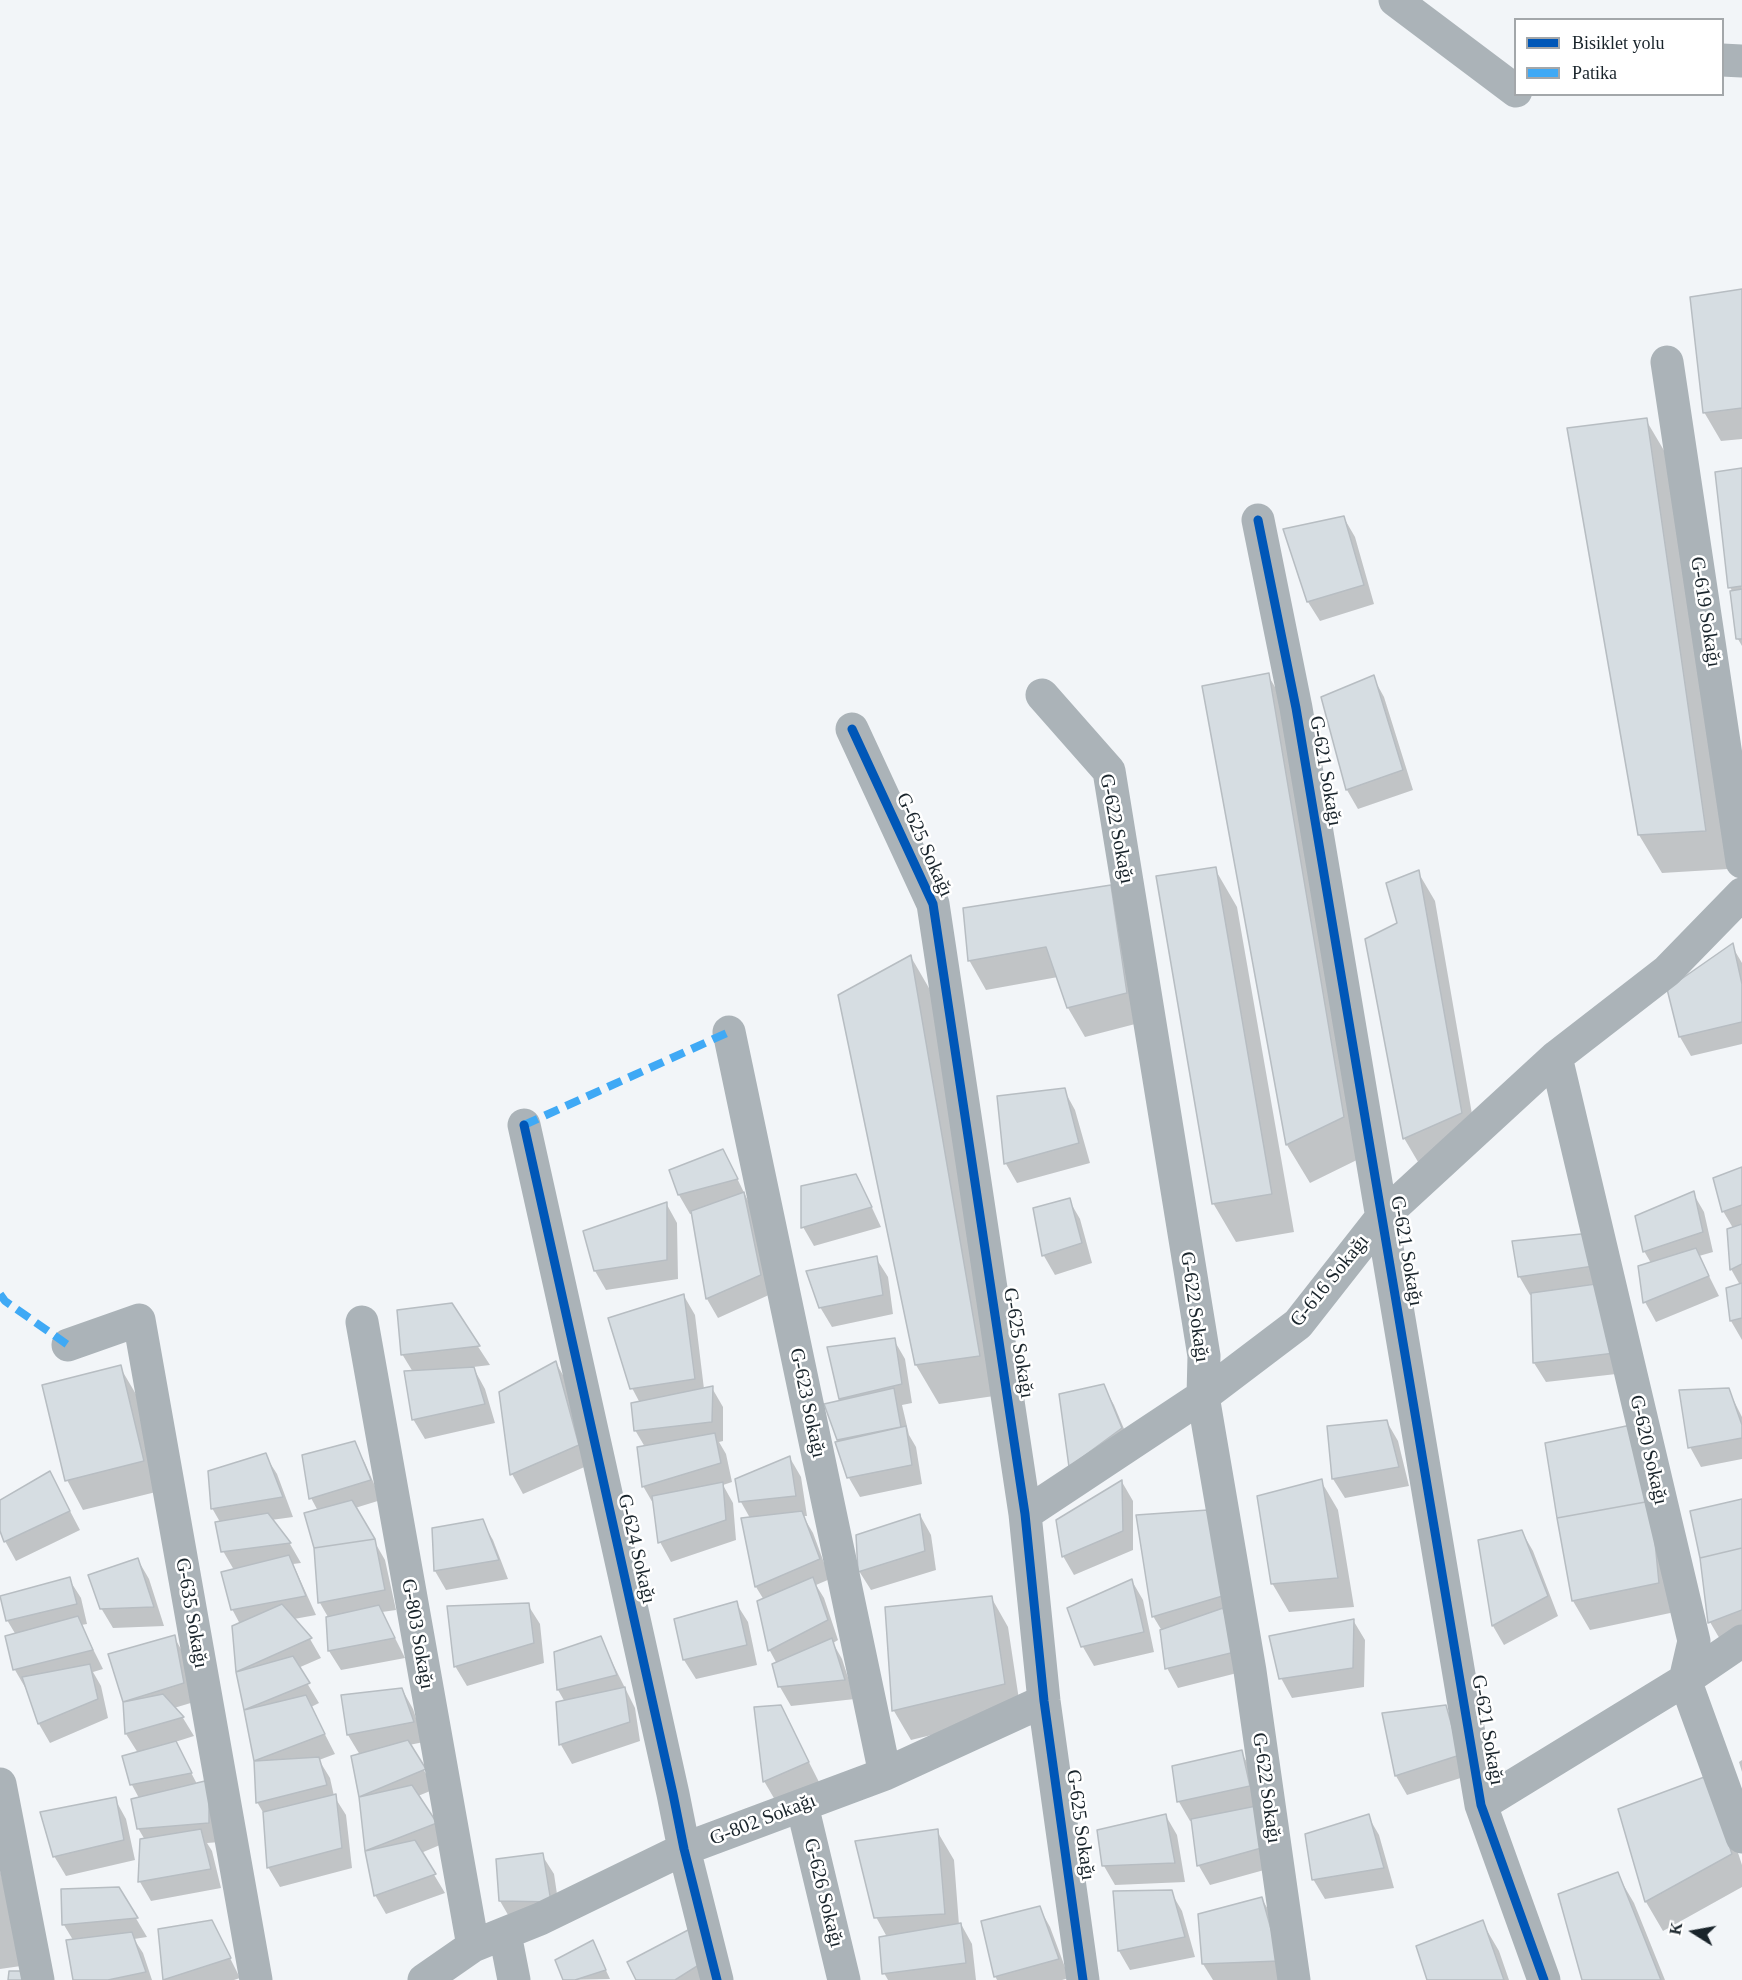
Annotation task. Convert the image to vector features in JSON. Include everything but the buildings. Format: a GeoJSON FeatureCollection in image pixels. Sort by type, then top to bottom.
{"type":"FeatureCollection","features":[{"type":"Feature","properties":{"kind":"street"},"geometry":{"type":"LineString","coordinates":[[1395,0],[1514,90]]}},
{"type":"Feature","properties":{"kind":"street"},"geometry":{"type":"LineString","coordinates":[[1724,60],[1742,61]]}},
{"type":"Feature","properties":{"kind":"street","name":"G-619 Sokağı"},"geometry":{"type":"LineString","coordinates":[[1667,362],[1742,862]]}},
{"type":"Feature","properties":{"kind":"street","name":"G-621 Sokağı"},"geometry":{"type":"LineString","coordinates":[[1258,520],[1296,708],[1481,1805],[1544,1980]]}},
{"type":"Feature","properties":{"kind":"street","name":"G-622 Sokağı"},"geometry":{"type":"LineString","coordinates":[[1042,695],[1109,771],[1204,1356],[1203,1396],[1250,1671],[1294,1980]]}},
{"type":"Feature","properties":{"kind":"street","name":"G-625 Sokağı"},"geometry":{"type":"LineString","coordinates":[[852,729],[933,904],[1025,1514],[1044,1701],[1083,1980]]}},
{"type":"Feature","properties":{"kind":"street","name":"G-616 Sokağı"},"geometry":{"type":"LineString","coordinates":[[1025,1514],[1203,1396],[1298,1324],[1382,1217],[1557,1057],[1667,971],[1742,894]]}},
{"type":"Feature","properties":{"kind":"street","name":"G-623 Sokağı"},"geometry":{"type":"LineString","coordinates":[[729,1032],[885,1774]]}},
{"type":"Feature","properties":{"kind":"street","name":"G-620 Sokağı"},"geometry":{"type":"LineString","coordinates":[[1557,1057],[1694,1641],[1684,1680]]}},
{"type":"Feature","properties":{"kind":"street","name":"G-624 Sokağı"},"geometry":{"type":"LineString","coordinates":[[524,1125],[684,1849],[717,1980]]}},
{"type":"Feature","properties":{"kind":"street","name":"G-635 Sokağı"},"geometry":{"type":"LineString","coordinates":[[68,1345],[139,1320],[256,1980]]}},
{"type":"Feature","properties":{"kind":"street","name":"G-803 Sokağı"},"geometry":{"type":"LineString","coordinates":[[362,1322],[473,1946]]}},
{"type":"Feature","properties":{"kind":"street"},"geometry":{"type":"LineString","coordinates":[[1481,1805],[1684,1680],[1742,1641]]}},
{"type":"Feature","properties":{"kind":"street"},"geometry":{"type":"LineString","coordinates":[[1684,1680],[1742,1837]]}},
{"type":"Feature","properties":{"kind":"street","name":"G-802 Sokağı"},"geometry":{"type":"LineString","coordinates":[[424,1980],[473,1946],[505,1934],[684,1849],[885,1774],[1044,1701]]}},
{"type":"Feature","properties":{"kind":"street"},"geometry":{"type":"LineString","coordinates":[[0,1784],[38,1980]]}},
{"type":"Feature","properties":{"kind":"street","name":"G-626 Sokağı"},"geometry":{"type":"LineString","coordinates":[[802,1805],[844,1980]]}},
{"type":"Feature","properties":{"kind":"street"},"geometry":{"type":"LineString","coordinates":[[505,1934],[514,1980]]}},
{"type":"Feature","properties":{"kind":"marked path"},"geometry":{"type":"LineString","coordinates":[[524,1125],[729,1032]]}},
{"type":"Feature","properties":{"kind":"marked path"},"geometry":{"type":"LineString","coordinates":[[0,1294],[5,1301],[68,1345]]}},
{"type":"Feature","properties":{"kind":"cycle path"},"geometry":{"type":"LineString","coordinates":[[1258,520],[1296,708],[1481,1805],[1544,1980]]}},
{"type":"Feature","properties":{"kind":"cycle path"},"geometry":{"type":"LineString","coordinates":[[852,729],[933,904],[1025,1514],[1044,1701],[1083,1980]]}},
{"type":"Feature","properties":{"kind":"cycle path"},"geometry":{"type":"LineString","coordinates":[[524,1125],[684,1849],[717,1980]]}}]}
